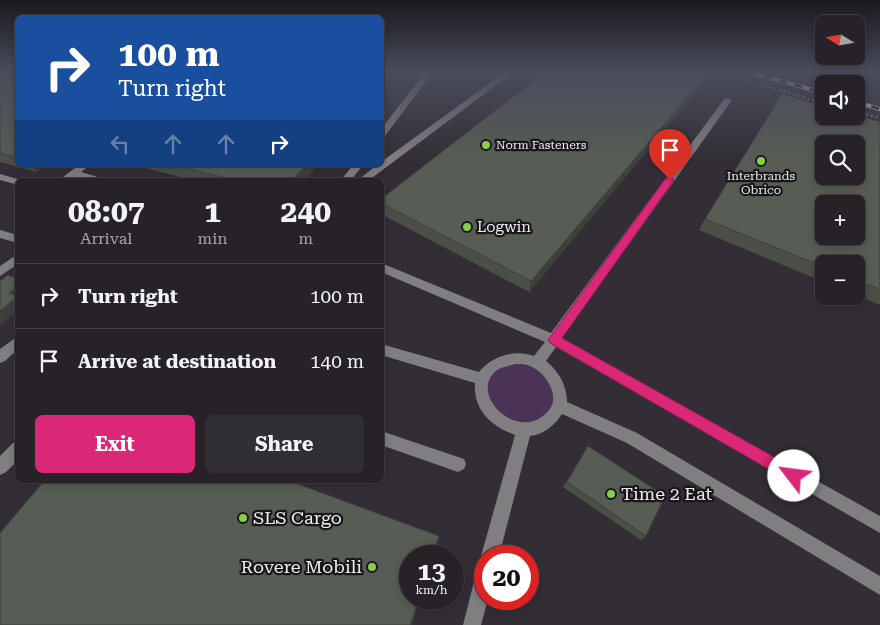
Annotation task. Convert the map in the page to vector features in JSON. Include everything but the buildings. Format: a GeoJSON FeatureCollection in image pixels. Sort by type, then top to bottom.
{"type":"FeatureCollection","features":[{"type":"Feature","properties":{"kind":"street"},"geometry":{"type":"LineString","coordinates":[[384,131],[407,101]]}},
{"type":"Feature","properties":{"kind":"street"},"geometry":{"type":"LineString","coordinates":[[384,165],[470,101]]}},
{"type":"Feature","properties":{"kind":"street"},"geometry":{"type":"LineString","coordinates":[[537,363],[727,101]]}},
{"type":"Feature","properties":{"kind":"street"},"geometry":{"type":"LineString","coordinates":[[67,178],[82,167]]}},
{"type":"Feature","properties":{"kind":"street"},"geometry":{"type":"LineString","coordinates":[[348,178],[356,167]]}},
{"type":"Feature","properties":{"kind":"street"},"geometry":{"type":"LineString","coordinates":[[366,178],[381,167]]}},
{"type":"Feature","properties":{"kind":"street"},"geometry":{"type":"LineString","coordinates":[[73,174],[90,178]]}},
{"type":"Feature","properties":{"kind":"street"},"geometry":{"type":"LineString","coordinates":[[0,177],[15,181]]}},
{"type":"Feature","properties":{"kind":"street"},"geometry":{"type":"LineString","coordinates":[[0,234],[15,238]]}},
{"type":"Feature","properties":{"kind":"street"},"geometry":{"type":"LineString","coordinates":[[384,268],[554,340],[880,525]]}},
{"type":"Feature","properties":{"kind":"street"},"geometry":{"type":"LineString","coordinates":[[0,357],[15,344]]}},
{"type":"Feature","properties":{"kind":"street"},"geometry":{"type":"LineString","coordinates":[[384,350],[482,380]]}},
{"type":"Feature","properties":{"kind":"street"},"geometry":{"type":"LineString","coordinates":[[515,358],[537,363],[554,377],[558,386],[559,406],[554,416],[536,428],[524,429],[512,428],[492,417],[481,398],[482,380],[487,371],[494,364],[515,358]]}},
{"type":"Feature","properties":{"kind":"street"},"geometry":{"type":"LineString","coordinates":[[559,406],[632,438],[880,586]]}},
{"type":"Feature","properties":{"kind":"street"},"geometry":{"type":"LineString","coordinates":[[493,545],[524,429]]}},
{"type":"Feature","properties":{"kind":"street"},"geometry":{"type":"LineString","coordinates":[[384,439],[458,464]]}},
{"type":"Feature","properties":{"kind":"street"},"geometry":{"type":"LineString","coordinates":[[0,467],[15,451]]}},
{"type":"Feature","properties":{"kind":"street"},"geometry":{"type":"LineString","coordinates":[[472,625],[476,610]]}},
{"type":"Feature","properties":{"kind":"path"},"geometry":{"type":"LineString","coordinates":[[865,114],[880,118]]}},
{"type":"Feature","properties":{"kind":"shaded area"},"geometry":{"type":"Polygon","coordinates":[[[526,359],[558,386],[546,423],[501,423],[482,379],[487,371],[526,359]]]}},
{"type":"Feature","properties":{"kind":"railway"},"geometry":{"type":"LineString","coordinates":[[865,105],[880,109]]}},
{"type":"Feature","properties":{"kind":"place","name":"Norm Fasteners"},"geometry":{"type":"Point","coordinates":[486,145]}},
{"type":"Feature","properties":{"kind":"place","name":"Interbrands Obrico"},"geometry":{"type":"Point","coordinates":[761,161]}},
{"type":"Feature","properties":{"kind":"place","name":"Logwin"},"geometry":{"type":"Point","coordinates":[467,227]}},
{"type":"Feature","properties":{"kind":"place","name":"Time 2 Eat"},"geometry":{"type":"Point","coordinates":[611,494]}},
{"type":"Feature","properties":{"kind":"place","name":"SLS Cargo"},"geometry":{"type":"Point","coordinates":[243,518]}},
{"type":"Feature","properties":{"kind":"place","name":"Rovere Mobili"},"geometry":{"type":"Point","coordinates":[372,567]}},
{"type":"Feature","properties":{"kind":"route"},"geometry":{"type":"LineString","coordinates":[[670,180],[554,340],[794,476]]}}]}
